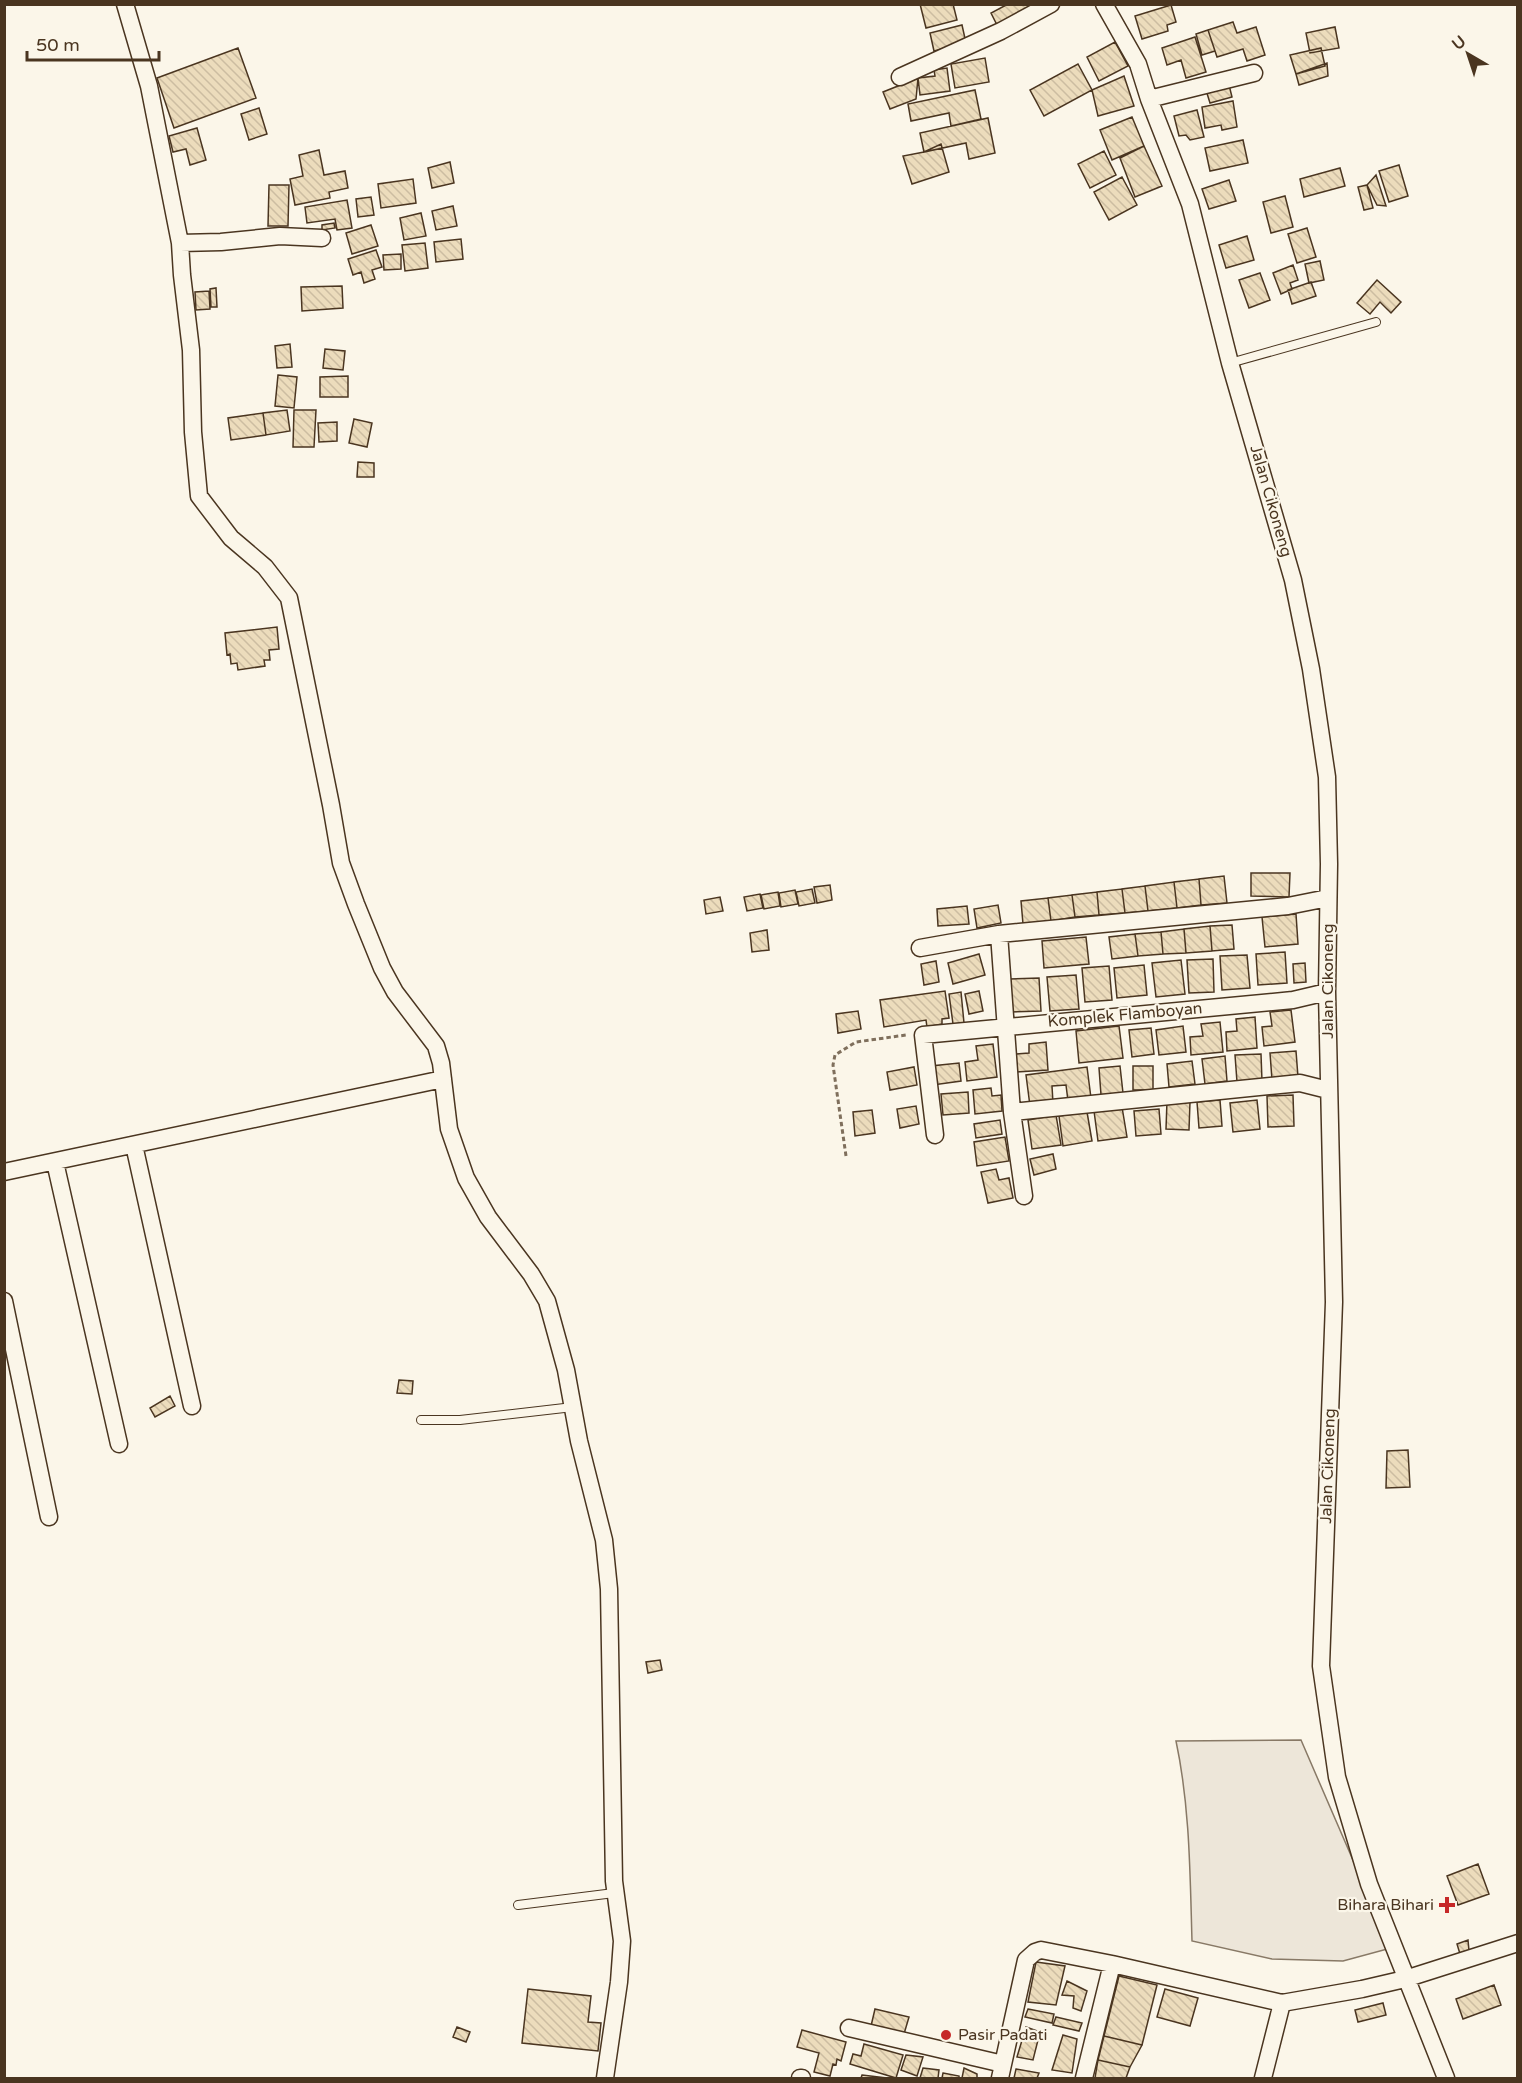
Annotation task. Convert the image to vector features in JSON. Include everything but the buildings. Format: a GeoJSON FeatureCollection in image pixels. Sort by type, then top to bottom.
{"type":"FeatureCollection","features":[{"type":"Feature","properties":{"kind":"street"},"geometry":{"type":"LineString","coordinates":[[125,4],[149,86],[180,243],[191,350],[193,432],[199,496],[231,538],[265,567],[289,598],[327,781],[341,863],[382,968],[402,1002],[436,1046],[441,1063],[449,1129],[466,1178],[488,1217],[531,1274],[547,1301],[566,1370],[604,1540],[609,1589],[614,1893],[622,1941],[619,1982],[605,2079]]}},
{"type":"Feature","properties":{"kind":"street"},"geometry":{"type":"LineString","coordinates":[[900,77],[1001,31],[1051,4]]}},
{"type":"Feature","properties":{"kind":"street","name":"Jalan Cikoneng"},"geometry":{"type":"LineString","coordinates":[[1104,4],[1138,64],[1149,99],[1190,204],[1230,363],[1293,580],[1311,669],[1328,777],[1328,1090],[1334,1302],[1321,1666],[1337,1777],[1369,1884],[1446,2079]]}},
{"type":"Feature","properties":{"kind":"street"},"geometry":{"type":"LineString","coordinates":[[1149,99],[1254,73]]}},
{"type":"Feature","properties":{"kind":"street"},"geometry":{"type":"LineString","coordinates":[[180,243],[221,242],[280,236],[322,238]]}},
{"type":"Feature","properties":{"kind":"street"},"geometry":{"type":"LineString","coordinates":[[920,948],[999,934],[1288,906],[1328,898]]}},
{"type":"Feature","properties":{"kind":"street"},"geometry":{"type":"LineString","coordinates":[[999,934],[1012,1113],[1024,1196]]}},
{"type":"Feature","properties":{"kind":"street","name":"Komplek Flamboyan"},"geometry":{"type":"LineString","coordinates":[[923,1035],[1293,1000],[1327,992]]}},
{"type":"Feature","properties":{"kind":"street"},"geometry":{"type":"LineString","coordinates":[[923,1035],[935,1136]]}},
{"type":"Feature","properties":{"kind":"street"},"geometry":{"type":"LineString","coordinates":[[4,1172],[443,1079]]}},
{"type":"Feature","properties":{"kind":"street"},"geometry":{"type":"LineString","coordinates":[[1012,1113],[1300,1083],[1328,1090]]}},
{"type":"Feature","properties":{"kind":"street"},"geometry":{"type":"LineString","coordinates":[[134,1145],[192,1406]]}},
{"type":"Feature","properties":{"kind":"street"},"geometry":{"type":"LineString","coordinates":[[55,1162],[119,1444]]}},
{"type":"Feature","properties":{"kind":"street"},"geometry":{"type":"LineString","coordinates":[[4,1301],[49,1517]]}},
{"type":"Feature","properties":{"kind":"street"},"geometry":{"type":"LineString","coordinates":[[849,2028],[1001,2071],[1026,1960],[1035,1952],[1048,1951],[1112,1964],[1282,2003],[1405,1979],[1517,1944]]}},
{"type":"Feature","properties":{"kind":"street"},"geometry":{"type":"LineString","coordinates":[[1084,2079],[1112,1964]]}},
{"type":"Feature","properties":{"kind":"street"},"geometry":{"type":"LineString","coordinates":[[1263,2079],[1282,2003]]}},
{"type":"Feature","properties":{"kind":"lane"},"geometry":{"type":"LineString","coordinates":[[1230,363],[1376,322]]}},
{"type":"Feature","properties":{"kind":"lane"},"geometry":{"type":"LineString","coordinates":[[422,1420],[460,1419],[573,1407]]}},
{"type":"Feature","properties":{"kind":"lane"},"geometry":{"type":"LineString","coordinates":[[518,1905],[614,1893]]}},
{"type":"Feature","properties":{"kind":"path"},"geometry":{"type":"LineString","coordinates":[[846,1156],[833,1065],[835,1055],[856,1042],[923,1035]]}},
{"type":"Feature","properties":{"kind":"shaded area"},"geometry":{"type":"Polygon","coordinates":[[[1301,1740],[1391,1948],[1343,1961],[1272,1959],[1192,1941],[1187,1816],[1176,1741],[1301,1740]]]}},
{"type":"Feature","properties":{"kind":"place","name":"Bihara Bihari"},"geometry":{"type":"Point","coordinates":[1447,1905]}},
{"type":"Feature","properties":{"kind":"place","name":"Pasir Padati"},"geometry":{"type":"Point","coordinates":[946,2035]}}]}
